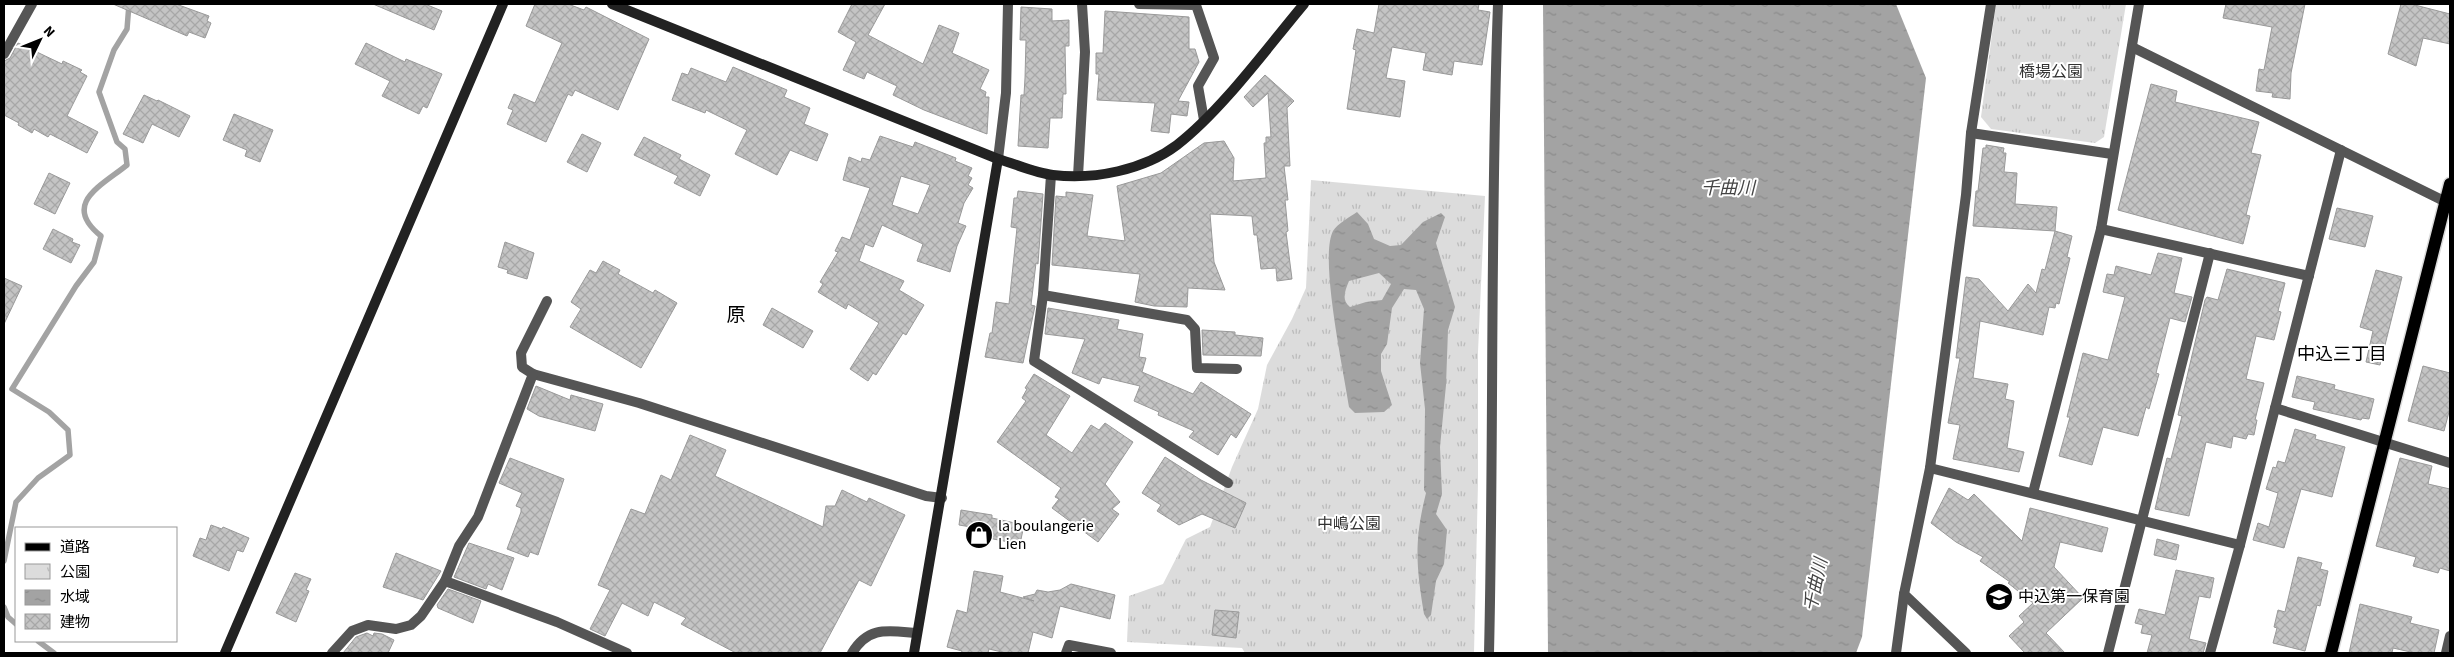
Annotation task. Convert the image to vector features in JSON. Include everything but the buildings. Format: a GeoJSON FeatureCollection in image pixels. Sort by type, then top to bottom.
{"type":"FeatureCollection","features":[{"type":"Feature","properties":{"kind":"main road"},"geometry":{"type":"LineString","coordinates":[[2331,653],[2450,184]]}},
{"type":"Feature","properties":{"kind":"street"},"geometry":{"type":"LineString","coordinates":[[4,54],[32,4]]}},
{"type":"Feature","properties":{"kind":"street"},"geometry":{"type":"LineString","coordinates":[[225,653],[502,4]]}},
{"type":"Feature","properties":{"kind":"street"},"geometry":{"type":"LineString","coordinates":[[612,4],[998,159],[1052,175],[1078,176],[1127,168],[1176,146],[1204,120],[1304,4]]}},
{"type":"Feature","properties":{"kind":"street"},"geometry":{"type":"LineString","coordinates":[[914,653],[942,498],[998,159],[1006,93],[1008,4]]}},
{"type":"Feature","properties":{"kind":"street"},"geometry":{"type":"LineString","coordinates":[[1078,176],[1085,52],[1082,4]]}},
{"type":"Feature","properties":{"kind":"street"},"geometry":{"type":"LineString","coordinates":[[1139,4],[1196,6],[1214,58],[1198,86],[1204,120]]}},
{"type":"Feature","properties":{"kind":"street"},"geometry":{"type":"LineString","coordinates":[[1489,653],[1493,412],[1491,297],[1498,4]]}},
{"type":"Feature","properties":{"kind":"street"},"geometry":{"type":"LineString","coordinates":[[1896,653],[1904,594],[1930,468],[1966,195],[1971,133],[1991,4]]}},
{"type":"Feature","properties":{"kind":"street"},"geometry":{"type":"LineString","coordinates":[[2033,493],[2100,229],[2138,4]]}},
{"type":"Feature","properties":{"kind":"street"},"geometry":{"type":"LineString","coordinates":[[2132,47],[2446,202]]}},
{"type":"Feature","properties":{"kind":"street"},"geometry":{"type":"LineString","coordinates":[[1971,133],[2112,154]]}},
{"type":"Feature","properties":{"kind":"street"},"geometry":{"type":"LineString","coordinates":[[2210,653],[2240,545],[2341,150]]}},
{"type":"Feature","properties":{"kind":"street"},"geometry":{"type":"LineString","coordinates":[[1052,175],[1042,295],[1034,361],[1228,483]]}},
{"type":"Feature","properties":{"kind":"street"},"geometry":{"type":"LineString","coordinates":[[2100,229],[2308,276]]}},
{"type":"Feature","properties":{"kind":"street"},"geometry":{"type":"LineString","coordinates":[[2108,653],[2140,520],[2210,253]]}},
{"type":"Feature","properties":{"kind":"street"},"geometry":{"type":"LineString","coordinates":[[1042,295],[1186,320],[1195,330],[1197,368],[1237,368]]}},
{"type":"Feature","properties":{"kind":"street"},"geometry":{"type":"LineString","coordinates":[[547,301],[521,353],[522,367],[532,374],[639,403],[926,496],[942,498]]}},
{"type":"Feature","properties":{"kind":"street"},"geometry":{"type":"LineString","coordinates":[[332,653],[352,631],[368,625],[396,629],[411,625],[422,616],[445,581],[458,546],[478,517],[532,374]]}},
{"type":"Feature","properties":{"kind":"street"},"geometry":{"type":"LineString","coordinates":[[2275,408],[2450,464]]}},
{"type":"Feature","properties":{"kind":"street"},"geometry":{"type":"LineString","coordinates":[[1930,468],[2240,545]]}},
{"type":"Feature","properties":{"kind":"street"},"geometry":{"type":"LineString","coordinates":[[445,581],[557,622],[627,653]]}},
{"type":"Feature","properties":{"kind":"street"},"geometry":{"type":"LineString","coordinates":[[1904,594],[1966,653]]}},
{"type":"Feature","properties":{"kind":"street"},"geometry":{"type":"LineString","coordinates":[[852,653],[864,638],[874,632],[888,630],[917,633]]}},
{"type":"Feature","properties":{"kind":"street"},"geometry":{"type":"LineString","coordinates":[[2446,653],[2450,636]]}},
{"type":"Feature","properties":{"kind":"street"},"geometry":{"type":"LineString","coordinates":[[1066,653],[1069,645],[1111,653]]}},
{"type":"Feature","properties":{"kind":"green space","name":"橋場公園"},"geometry":{"type":"Polygon","coordinates":[[[1996,4],[2126,4],[2104,137],[2095,143],[1991,129],[1981,117],[1996,4]]]}},
{"type":"Feature","properties":{"kind":"green space","name":"中嶋公園"},"geometry":{"type":"Polygon","coordinates":[[[1311,180],[1485,196],[1478,352],[1478,483],[1474,653],[1245,653],[1242,648],[1127,642],[1129,596],[1163,584],[1186,539],[1210,527],[1232,467],[1258,409],[1267,365],[1292,319],[1306,288],[1311,180]]]}},
{"type":"Feature","properties":{"kind":"water","name":"千曲川"},"geometry":{"type":"Polygon","coordinates":[[[1543,4],[1896,4],[1926,78],[1862,637],[1856,653],[1548,653],[1543,4]]]}},
{"type":"Feature","properties":{"kind":"water"},"geometry":{"type":"Polygon","coordinates":[[[1357,212],[1368,224],[1374,239],[1390,246],[1401,245],[1423,222],[1441,213],[1445,217],[1436,243],[1455,307],[1448,330],[1446,385],[1440,447],[1442,494],[1436,514],[1447,530],[1444,564],[1436,581],[1431,615],[1427,619],[1424,614],[1421,597],[1418,567],[1418,540],[1426,493],[1424,490],[1425,409],[1420,363],[1424,309],[1416,290],[1404,289],[1392,308],[1387,344],[1381,354],[1381,371],[1392,405],[1384,412],[1355,413],[1349,407],[1334,316],[1329,245],[1335,228],[1357,212]],[[1379,273],[1349,281],[1345,292],[1345,301],[1350,307],[1382,300],[1391,284],[1379,273]]]}},
{"type":"Feature","properties":{"kind":"waterway"},"geometry":{"type":"LineString","coordinates":[[4,561],[16,502],[38,478],[70,455],[68,430],[49,412],[12,389],[76,286],[94,262],[101,236],[90,225],[85,214],[85,205],[89,196],[127,165],[125,149],[117,142],[99,92],[114,50],[127,29],[129,4]]}},
{"type":"Feature","properties":{"kind":"waterway"},"geometry":{"type":"LineString","coordinates":[[4,607],[8,617],[15,623]]}},
{"type":"Feature","properties":{"kind":"waterway"},"geometry":{"type":"LineString","coordinates":[[39,642],[54,653]]}},
{"type":"Feature","properties":{"kind":"place","name":"la boulangerie Lien"},"geometry":{"type":"Point","coordinates":[979,535]}},
{"type":"Feature","properties":{"kind":"place","name":"中込第一保育園"},"geometry":{"type":"Point","coordinates":[1999,597]}},
{"type":"Feature","properties":{"kind":"district","name":"原"},"geometry":{"type":"Point","coordinates":[736,315]}},
{"type":"Feature","properties":{"kind":"district","name":"中込三丁目"},"geometry":{"type":"Point","coordinates":[2342,354]}}]}
